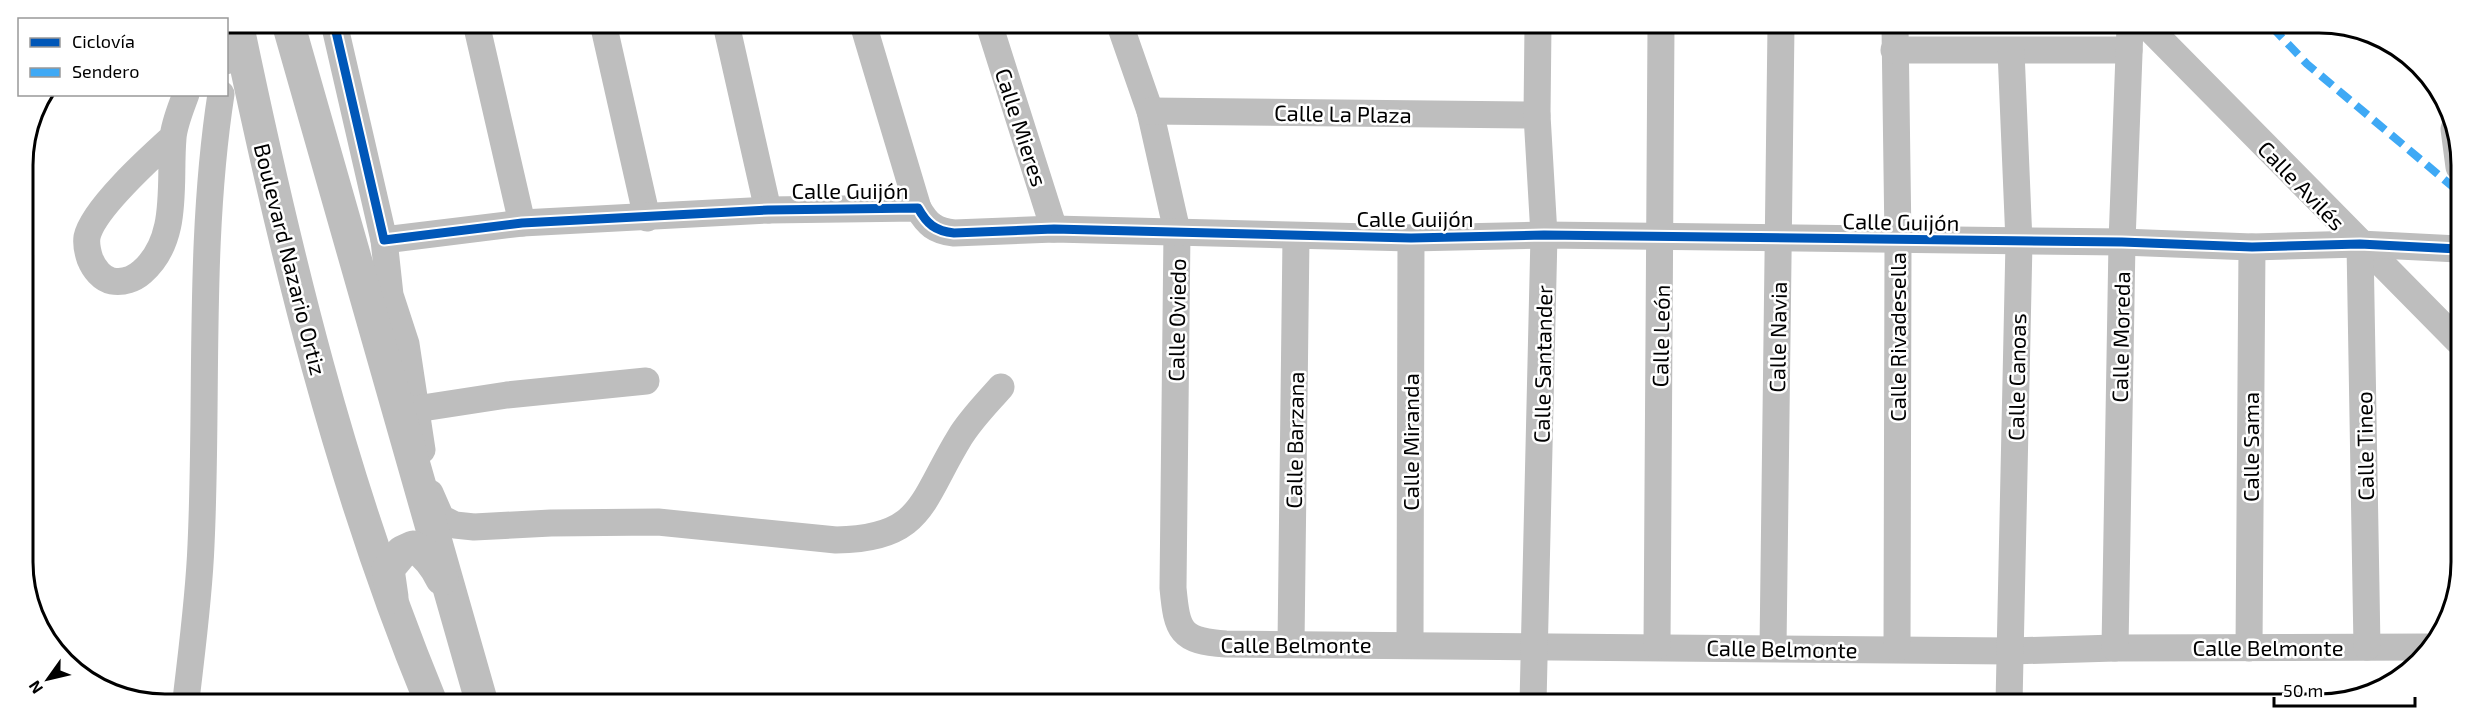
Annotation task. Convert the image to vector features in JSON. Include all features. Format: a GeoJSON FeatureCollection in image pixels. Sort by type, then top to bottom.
{"type":"FeatureCollection","features":[{"type":"Feature","properties":{"kind":"main road","name":"Boulevard Nazario Ortiz"},"geometry":{"type":"LineString","coordinates":[[237,33],[280,225],[329,410],[357,492],[363,523],[428,694]]}},
{"type":"Feature","properties":{"kind":"main road","name":"Boulevard Nazario Ortiz"},"geometry":{"type":"LineString","coordinates":[[291,33],[478,694]]}},
{"type":"Feature","properties":{"kind":"main road","name":"Boulevard Nazario Ortiz"},"geometry":{"type":"LineString","coordinates":[[357,492],[382,532],[390,537],[403,537],[418,526],[419,504],[416,479]]}},
{"type":"Feature","properties":{"kind":"main road","name":"Boulevard Nazario Ortiz"},"geometry":{"type":"LineString","coordinates":[[393,606],[388,570],[402,552],[413,547],[422,551],[436,567],[451,597]]}},
{"type":"Feature","properties":{"kind":"street"},"geometry":{"type":"LineString","coordinates":[[228,53],[233,33]]}},
{"type":"Feature","properties":{"kind":"street"},"geometry":{"type":"LineString","coordinates":[[336,33],[384,240],[386,273],[406,344],[428,486],[435,510],[447,523],[474,527],[551,523],[658,522],[836,540],[865,540],[891,532],[911,519],[926,500],[962,434],[1001,387]]}},
{"type":"Feature","properties":{"kind":"street"},"geometry":{"type":"LineString","coordinates":[[478,33],[522,223]]}},
{"type":"Feature","properties":{"kind":"street"},"geometry":{"type":"LineString","coordinates":[[605,33],[646,218]]}},
{"type":"Feature","properties":{"kind":"street"},"geometry":{"type":"LineString","coordinates":[[728,33],[768,210]]}},
{"type":"Feature","properties":{"kind":"street"},"geometry":{"type":"LineString","coordinates":[[866,33],[918,208]]}},
{"type":"Feature","properties":{"kind":"street","name":"Calle Mieres"},"geometry":{"type":"LineString","coordinates":[[992,33],[1054,229]]}},
{"type":"Feature","properties":{"kind":"street","name":"Calle Oviedo"},"geometry":{"type":"LineString","coordinates":[[1123,33],[1150,111],[1177,231],[1173,588]]}},
{"type":"Feature","properties":{"kind":"street","name":"Calle Santander"},"geometry":{"type":"LineString","coordinates":[[1533,694],[1544,235],[1537,115],[1538,33]]}},
{"type":"Feature","properties":{"kind":"street","name":"Calle León"},"geometry":{"type":"LineString","coordinates":[[1657,646],[1661,33]]}},
{"type":"Feature","properties":{"kind":"street","name":"Calle Navia"},"geometry":{"type":"LineString","coordinates":[[1773,648],[1781,33]]}},
{"type":"Feature","properties":{"kind":"street","name":"Calle Avilés"},"geometry":{"type":"LineString","coordinates":[[2154,33],[2451,334]]}},
{"type":"Feature","properties":{"kind":"street"},"geometry":{"type":"LineString","coordinates":[[1894,38],[2011,51],[2129,38]]}},
{"type":"Feature","properties":{"kind":"street","name":"Calle Rivadesella"},"geometry":{"type":"LineString","coordinates":[[1894,38],[1898,242],[1897,648]]}},
{"type":"Feature","properties":{"kind":"street","name":"Calle Moreda"},"geometry":{"type":"LineString","coordinates":[[2115,648],[2122,242],[2129,38]]}},
{"type":"Feature","properties":{"kind":"street","name":"Calle Canoas"},"geometry":{"type":"LineString","coordinates":[[2009,694],[2019,242],[2011,51]]}},
{"type":"Feature","properties":{"kind":"street"},"geometry":{"type":"LineString","coordinates":[[173,137],[143,165],[93,223],[87,237],[89,254],[96,270],[107,279],[121,281],[134,278],[153,262],[164,239],[173,184],[173,137],[185,96]]}},
{"type":"Feature","properties":{"kind":"street"},"geometry":{"type":"LineString","coordinates":[[187,694],[201,545],[207,271],[214,143],[221,96]]}},
{"type":"Feature","properties":{"kind":"street","name":"Calle La Plaza"},"geometry":{"type":"LineString","coordinates":[[1150,111],[1537,115]]}},
{"type":"Feature","properties":{"kind":"street","name":"Calle Guijón"},"geometry":{"type":"LineString","coordinates":[[384,240],[522,223],[768,210],[918,208],[927,223],[940,231],[980,234],[1054,229],[1177,231],[1296,237],[1411,238],[1544,235],[1898,242],[2122,242],[2252,247],[2360,244],[2451,249]]}},
{"type":"Feature","properties":{"kind":"street","name":"Calle Barzana"},"geometry":{"type":"LineString","coordinates":[[1292,644],[1296,237]]}},
{"type":"Feature","properties":{"kind":"street","name":"Calle Miranda"},"geometry":{"type":"LineString","coordinates":[[1410,645],[1411,238]]}},
{"type":"Feature","properties":{"kind":"street","name":"Calle Tineo"},"geometry":{"type":"LineString","coordinates":[[2360,244],[2367,647]]}},
{"type":"Feature","properties":{"kind":"street","name":"Calle Sama"},"geometry":{"type":"LineString","coordinates":[[2249,648],[2252,247]]}},
{"type":"Feature","properties":{"kind":"street"},"geometry":{"type":"LineString","coordinates":[[416,409],[507,395],[646,381]]}},
{"type":"Feature","properties":{"kind":"street","name":"Calle Belmonte"},"geometry":{"type":"LineString","coordinates":[[1173,588],[1176,620],[1188,637],[1207,643],[1226,644],[1897,648],[2011,651],[2115,648],[2419,648]]}},
{"type":"Feature","properties":{"kind":"marked path"},"geometry":{"type":"LineString","coordinates":[[2278,33],[2307,64],[2451,185]]}},
{"type":"Feature","properties":{"kind":"cycle path"},"geometry":{"type":"LineString","coordinates":[[336,33],[384,240],[522,223],[768,210],[918,208],[932,226],[954,233],[1054,229],[1411,238],[1544,235],[2122,242],[2252,247],[2360,244],[2451,249]]}}]}
